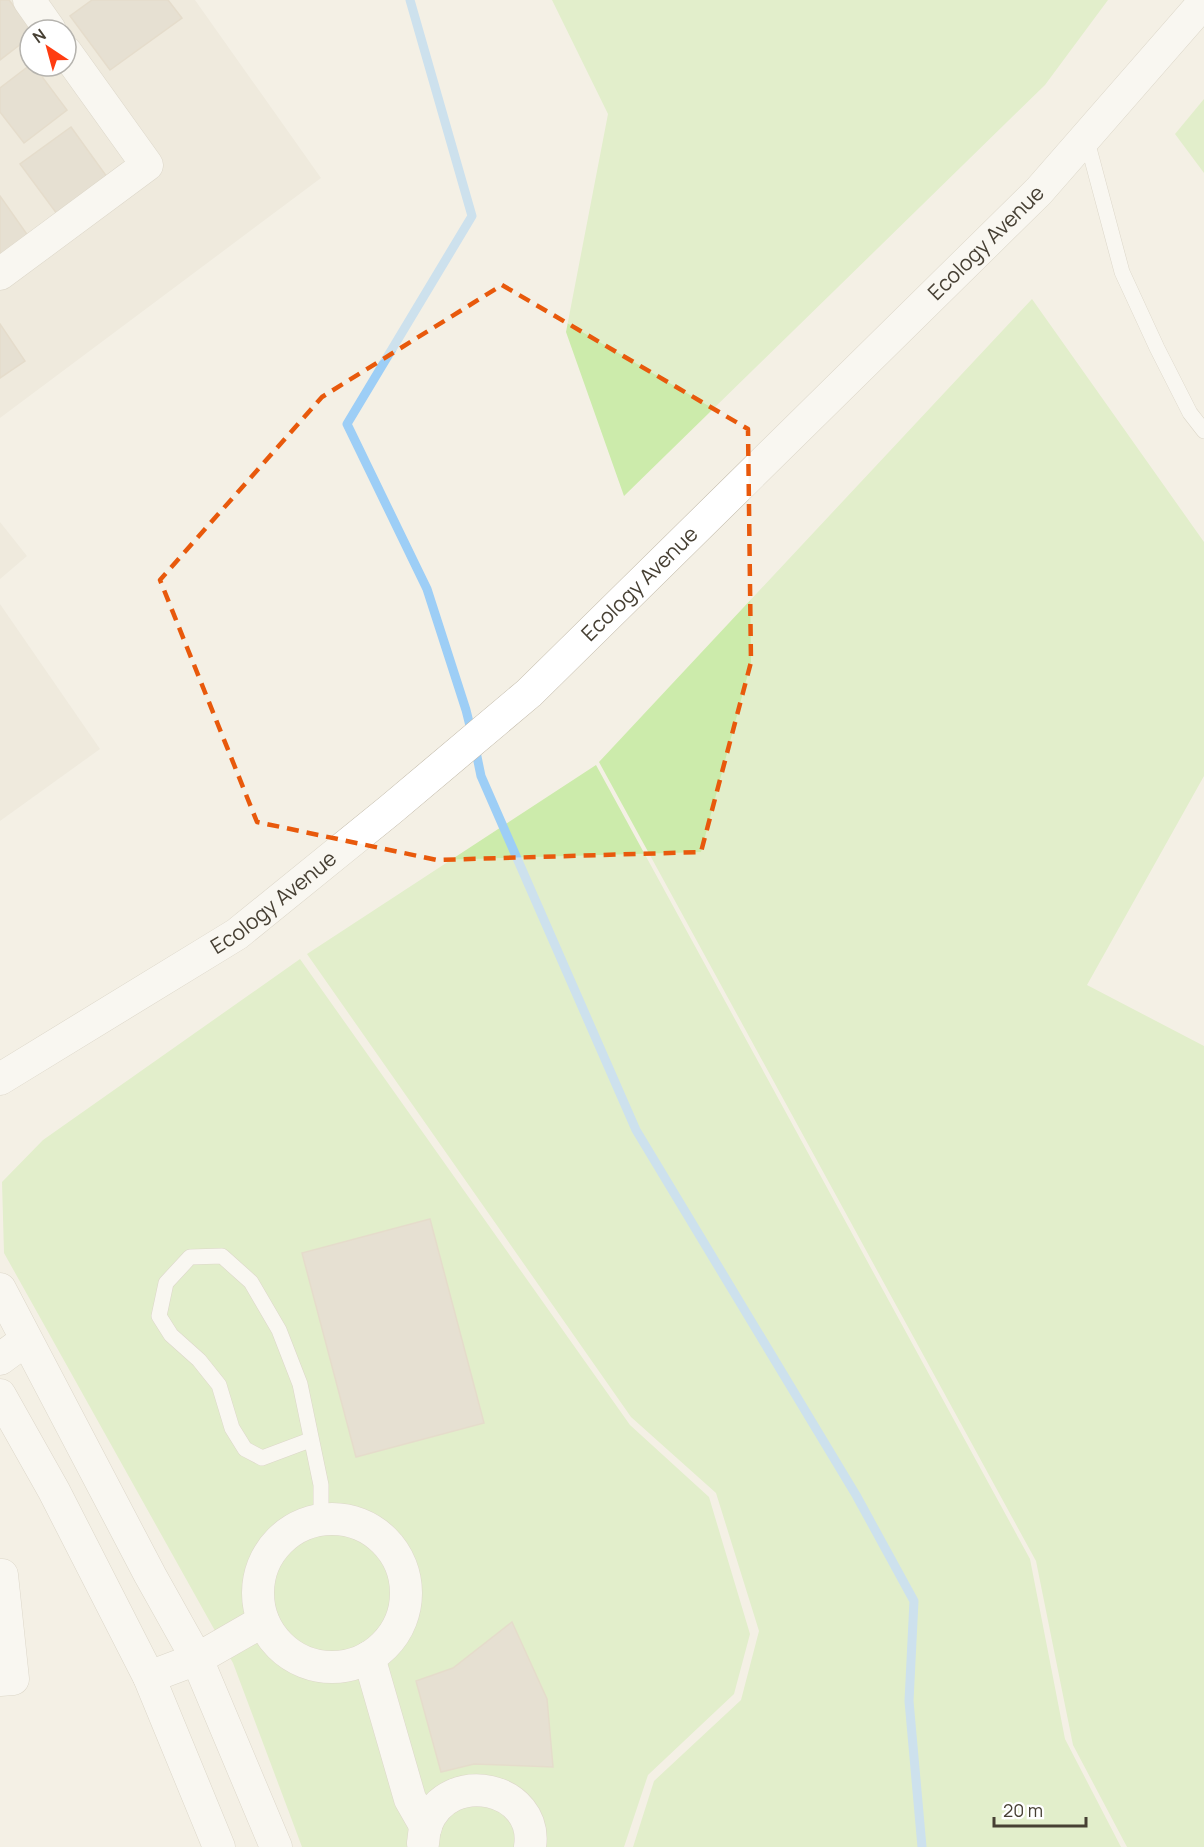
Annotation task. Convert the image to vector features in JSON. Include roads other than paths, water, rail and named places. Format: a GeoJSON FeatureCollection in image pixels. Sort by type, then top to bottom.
{"type":"FeatureCollection","features":[{"type":"Feature","properties":{"kind":"street"},"geometry":{"type":"LineString","coordinates":[[28,0],[41,18]]}},
{"type":"Feature","properties":{"kind":"street","name":"Ecology Avenue"},"geometry":{"type":"LineString","coordinates":[[0,1079],[237,934],[529,693],[1038,191],[1204,2]]}},
{"type":"Feature","properties":{"kind":"street"},"geometry":{"type":"LineString","coordinates":[[0,274],[147,165],[78,69]]}},
{"type":"Feature","properties":{"kind":"street"},"geometry":{"type":"LineString","coordinates":[[0,1289],[150,1575],[197,1659],[276,1847]]}},
{"type":"Feature","properties":{"kind":"street"},"geometry":{"type":"LineString","coordinates":[[0,1359],[26,1340]]}},
{"type":"Feature","properties":{"kind":"street"},"geometry":{"type":"LineString","coordinates":[[0,1395],[54,1491],[149,1677],[219,1847]]}},
{"type":"Feature","properties":{"kind":"street"},"geometry":{"type":"LineString","coordinates":[[54,1491],[96,1470]]}},
{"type":"Feature","properties":{"kind":"street"},"geometry":{"type":"LineString","coordinates":[[321,1519],[344,1519],[367,1527],[385,1540],[399,1559],[405,1580],[406,1602],[399,1624],[386,1643],[369,1657],[349,1665],[328,1667],[308,1663],[289,1653],[273,1639],[263,1621],[258,1599],[259,1577],[267,1556],[281,1539],[299,1526],[321,1519]]}},
{"type":"Feature","properties":{"kind":"street"},"geometry":{"type":"LineString","coordinates":[[0,1575],[2,1575],[13,1679],[0,1680]]}},
{"type":"Feature","properties":{"kind":"street"},"geometry":{"type":"LineString","coordinates":[[149,1677],[197,1659],[263,1621]]}},
{"type":"Feature","properties":{"kind":"street"},"geometry":{"type":"LineString","coordinates":[[369,1657],[410,1799],[424,1837]]}},
{"type":"Feature","properties":{"kind":"street"},"geometry":{"type":"LineString","coordinates":[[424,1837],[433,1812],[445,1800],[460,1792],[477,1789],[494,1792],[508,1799],[520,1811],[528,1826],[530,1847]]}},
{"type":"Feature","properties":{"kind":"lane"},"geometry":{"type":"LineString","coordinates":[[1086,137],[1122,272],[1185,404],[1204,431]]}},
{"type":"Feature","properties":{"kind":"lane"},"geometry":{"type":"LineString","coordinates":[[310,1440],[262,1458],[244,1449],[232,1428],[219,1385],[199,1360],[171,1335],[159,1316],[166,1283],[190,1257],[222,1256],[251,1282],[279,1330],[300,1384],[321,1485],[321,1519]]}},
{"type":"Feature","properties":{"kind":"waterway"},"geometry":{"type":"LineString","coordinates":[[410,0],[472,216],[347,424],[427,589],[472,734]]}},
{"type":"Feature","properties":{"kind":"waterway"},"geometry":{"type":"LineString","coordinates":[[475,747],[481,776],[636,1130],[856,1495],[914,1601],[909,1701],[922,1847]]}}]}
